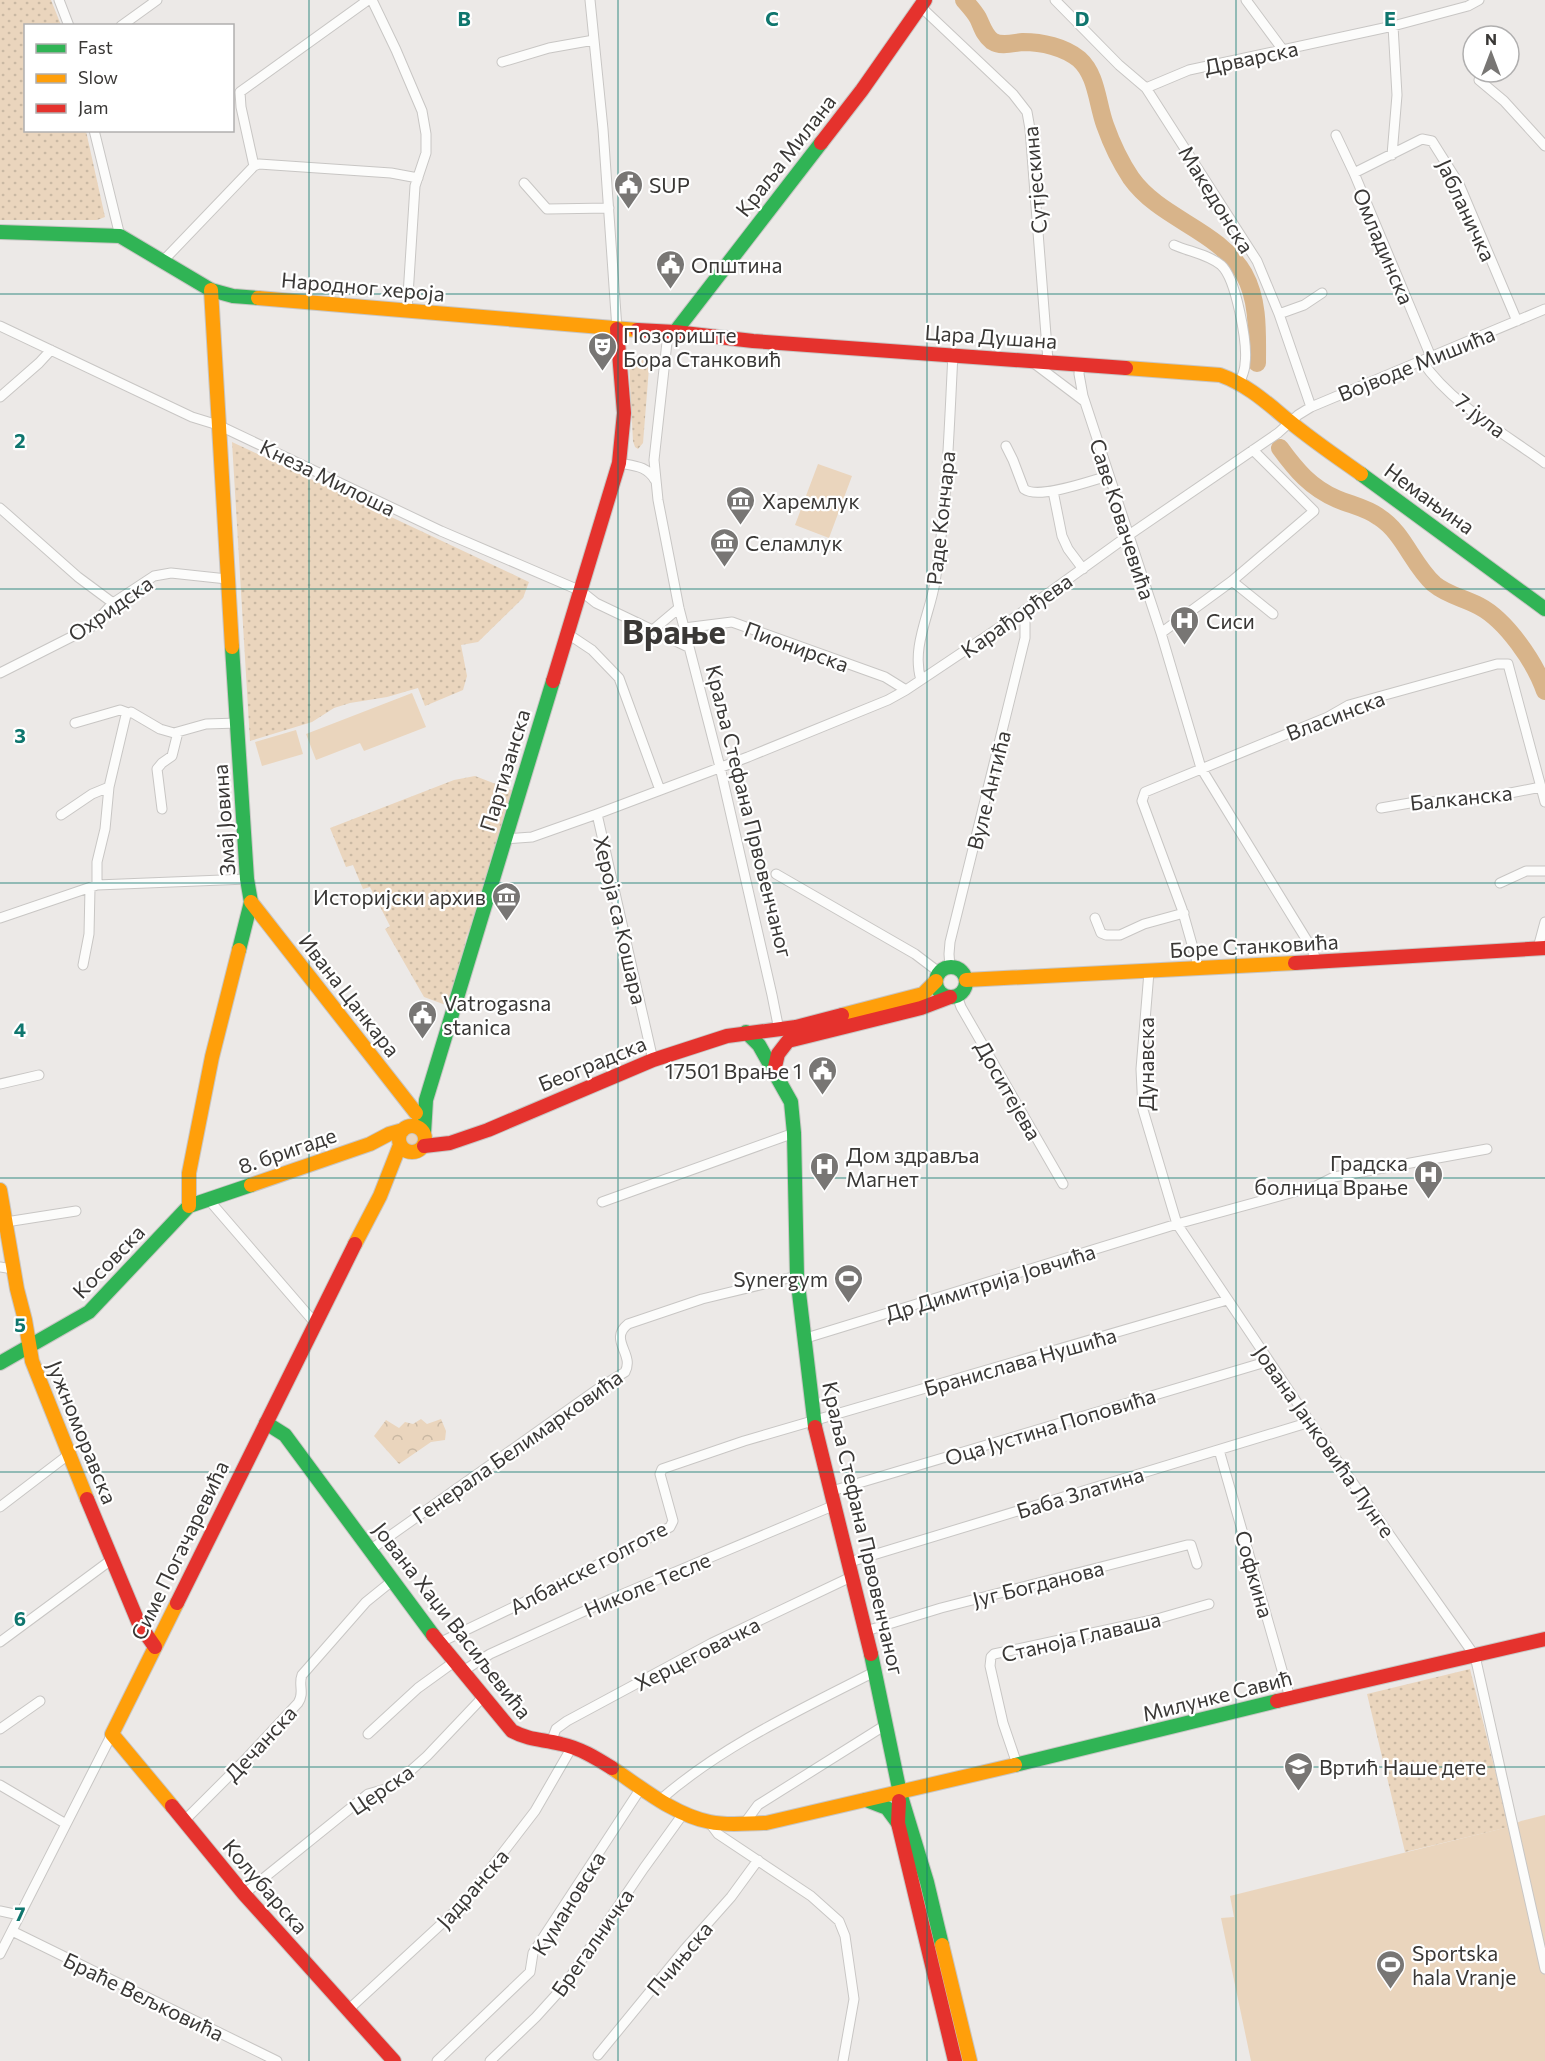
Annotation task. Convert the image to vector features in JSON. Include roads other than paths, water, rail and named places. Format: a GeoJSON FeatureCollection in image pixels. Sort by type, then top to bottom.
{"type":"FeatureCollection","features":[{"type":"Feature","properties":{"kind":"street"},"geometry":{"type":"LineString","coordinates":[[60,0],[68,24]]}},
{"type":"Feature","properties":{"kind":"street"},"geometry":{"type":"LineString","coordinates":[[124,24],[157,0]]}},
{"type":"Feature","properties":{"kind":"street"},"geometry":{"type":"LineString","coordinates":[[254,166],[241,107],[240,92],[370,0],[396,50],[424,120],[426,153],[414,194],[407,311]]}},
{"type":"Feature","properties":{"kind":"street"},"geometry":{"type":"LineString","coordinates":[[590,0],[609,208],[617,329]]}},
{"type":"Feature","properties":{"kind":"street"},"geometry":{"type":"LineString","coordinates":[[1055,0],[1146,88]]}},
{"type":"Feature","properties":{"kind":"street"},"geometry":{"type":"LineString","coordinates":[[1246,0],[1283,50]]}},
{"type":"Feature","properties":{"kind":"street","name":"Дрварска"},"geometry":{"type":"LineString","coordinates":[[1146,88],[1189,70],[1393,26],[1468,6],[1479,0]]}},
{"type":"Feature","properties":{"kind":"street","name":"Краља Милана"},"geometry":{"type":"LineString","coordinates":[[675,332],[862,90],[923,3]]}},
{"type":"Feature","properties":{"kind":"street","name":"Сутјескина"},"geometry":{"type":"LineString","coordinates":[[923,3],[1013,94],[1027,112],[1048,361]]}},
{"type":"Feature","properties":{"kind":"street"},"geometry":{"type":"LineString","coordinates":[[1392,155],[1396,95],[1393,26]]}},
{"type":"Feature","properties":{"kind":"street"},"geometry":{"type":"LineString","coordinates":[[502,62],[549,48],[594,40]]}},
{"type":"Feature","properties":{"kind":"street"},"geometry":{"type":"LineString","coordinates":[[1484,84],[1504,100],[1545,146]]}},
{"type":"Feature","properties":{"kind":"street","name":"Македонска"},"geometry":{"type":"LineString","coordinates":[[1146,88],[1257,261],[1279,314],[1311,407]]}},
{"type":"Feature","properties":{"kind":"street"},"geometry":{"type":"LineString","coordinates":[[0,232],[120,236],[94,132]]}},
{"type":"Feature","properties":{"kind":"street","name":"Омладинска"},"geometry":{"type":"LineString","coordinates":[[1336,135],[1354,173],[1427,359]]}},
{"type":"Feature","properties":{"kind":"street","name":"Јабланичка"},"geometry":{"type":"LineString","coordinates":[[1354,173],[1422,140],[1432,141],[1467,201],[1517,321]]}},
{"type":"Feature","properties":{"kind":"street"},"geometry":{"type":"LineString","coordinates":[[163,261],[254,166],[259,164],[391,173],[418,178]]}},
{"type":"Feature","properties":{"kind":"street"},"geometry":{"type":"LineString","coordinates":[[524,183],[547,209],[609,208]]}},
{"type":"Feature","properties":{"kind":"street","name":"Народног хероја"},"geometry":{"type":"LineString","coordinates":[[120,236],[211,290],[233,296],[675,332]]}},
{"type":"Feature","properties":{"kind":"street"},"geometry":{"type":"LineString","coordinates":[[1173,245],[1202,254],[1221,265],[1230,276],[1236,293],[1244,343],[1245,366],[1240,382]]}},
{"type":"Feature","properties":{"kind":"street","name":"Змај Јовина"},"geometry":{"type":"LineString","coordinates":[[189,1206],[189,1173],[212,1057],[251,902],[247,879],[227,579],[211,290]]}},
{"type":"Feature","properties":{"kind":"street"},"geometry":{"type":"LineString","coordinates":[[1279,314],[1304,305],[1322,293]]}},
{"type":"Feature","properties":{"kind":"street","name":"Војводе Мишића"},"geometry":{"type":"LineString","coordinates":[[1290,422],[1311,407],[1545,309]]}},
{"type":"Feature","properties":{"kind":"street","name":"Кнеза Милоша"},"geometry":{"type":"LineString","coordinates":[[0,326],[192,417],[218,425],[441,531],[581,591],[596,603],[688,647]]}},
{"type":"Feature","properties":{"kind":"street","name":"Партизанска"},"geometry":{"type":"LineString","coordinates":[[420,1144],[426,1100],[621,458],[623,414],[617,329]]}},
{"type":"Feature","properties":{"kind":"street","name":"Цара Душана"},"geometry":{"type":"LineString","coordinates":[[675,332],[753,341],[1208,373],[1240,382],[1290,422]]}},
{"type":"Feature","properties":{"kind":"street","name":"Краља Стефана Првовенчаног"},"geometry":{"type":"LineString","coordinates":[[675,332],[667,342],[654,460],[658,500],[679,608],[720,767],[779,1030]]}},
{"type":"Feature","properties":{"kind":"street"},"geometry":{"type":"LineString","coordinates":[[0,397],[25,377],[51,350]]}},
{"type":"Feature","properties":{"kind":"street","name":"Раде Кончара"},"geometry":{"type":"LineString","coordinates":[[921,680],[917,667],[918,652],[935,583],[946,478],[953,354]]}},
{"type":"Feature","properties":{"kind":"street"},"geometry":{"type":"LineString","coordinates":[[1030,359],[1084,401]]}},
{"type":"Feature","properties":{"kind":"street","name":"7. јула"},"geometry":{"type":"LineString","coordinates":[[1427,359],[1442,384],[1455,396],[1545,463]]}},
{"type":"Feature","properties":{"kind":"street","name":"Саве Ковачевића"},"geometry":{"type":"LineString","coordinates":[[1080,363],[1080,385],[1084,401],[1161,633],[1201,768],[1311,947],[1317,962]]}},
{"type":"Feature","properties":{"kind":"street","name":"Карађорђева"},"geometry":{"type":"LineString","coordinates":[[506,839],[532,837],[597,814],[859,712],[906,690],[1021,613],[1129,535],[1278,433],[1290,422]]}},
{"type":"Feature","properties":{"kind":"street","name":"Немањина"},"geometry":{"type":"LineString","coordinates":[[1290,422],[1545,609]]}},
{"type":"Feature","properties":{"kind":"street"},"geometry":{"type":"LineString","coordinates":[[1006,446],[1023,489],[1031,493],[1053,491],[1108,476]]}},
{"type":"Feature","properties":{"kind":"street"},"geometry":{"type":"LineString","coordinates":[[1161,633],[1232,581],[1314,511],[1253,450]]}},
{"type":"Feature","properties":{"kind":"street"},"geometry":{"type":"LineString","coordinates":[[621,458],[651,472],[656,482]]}},
{"type":"Feature","properties":{"kind":"street"},"geometry":{"type":"LineString","coordinates":[[645,468],[650,466],[654,460]]}},
{"type":"Feature","properties":{"kind":"street"},"geometry":{"type":"LineString","coordinates":[[1053,491],[1062,536],[1068,549],[1083,569]]}},
{"type":"Feature","properties":{"kind":"street"},"geometry":{"type":"LineString","coordinates":[[0,508],[78,577],[112,603]]}},
{"type":"Feature","properties":{"kind":"street","name":"Охридска"},"geometry":{"type":"LineString","coordinates":[[0,673],[91,627],[112,603],[154,576],[163,573],[227,579]]}},
{"type":"Feature","properties":{"kind":"street"},"geometry":{"type":"LineString","coordinates":[[1232,581],[1273,614]]}},
{"type":"Feature","properties":{"kind":"street"},"geometry":{"type":"LineString","coordinates":[[654,629],[679,608]]}},
{"type":"Feature","properties":{"kind":"street","name":"Вуле Антића"},"geometry":{"type":"LineString","coordinates":[[942,974],[949,954],[950,942],[1025,638],[1025,620],[1021,613]]}},
{"type":"Feature","properties":{"kind":"street","name":"Пионирска"},"geometry":{"type":"LineString","coordinates":[[684,628],[732,622],[885,677],[906,690]]}},
{"type":"Feature","properties":{"kind":"street"},"geometry":{"type":"LineString","coordinates":[[567,634],[592,650],[616,674],[660,790]]}},
{"type":"Feature","properties":{"kind":"street","name":"Власинска"},"geometry":{"type":"LineString","coordinates":[[1199,969],[1184,913],[1142,801],[1145,792],[1328,717],[1349,705],[1497,664],[1508,664],[1541,787]]}},
{"type":"Feature","properties":{"kind":"street"},"geometry":{"type":"LineString","coordinates":[[75,723],[120,710],[135,714],[160,729],[178,732],[206,724],[238,723]]}},
{"type":"Feature","properties":{"kind":"street"},"geometry":{"type":"LineString","coordinates":[[83,965],[89,934],[98,852],[105,829],[109,787],[124,720],[128,712]]}},
{"type":"Feature","properties":{"kind":"street"},"geometry":{"type":"LineString","coordinates":[[162,809],[157,769],[162,762],[172,756],[178,732]]}},
{"type":"Feature","properties":{"kind":"street"},"geometry":{"type":"LineString","coordinates":[[61,815],[92,794],[109,787]]}},
{"type":"Feature","properties":{"kind":"street"},"geometry":{"type":"LineString","coordinates":[[1541,787],[1545,802]]}},
{"type":"Feature","properties":{"kind":"street","name":"Балканска"},"geometry":{"type":"LineString","coordinates":[[1381,808],[1410,803],[1480,799],[1541,787]]}},
{"type":"Feature","properties":{"kind":"street","name":"Хероја са Кошара"},"geometry":{"type":"LineString","coordinates":[[597,814],[653,1060]]}},
{"type":"Feature","properties":{"kind":"street"},"geometry":{"type":"LineString","coordinates":[[1500,883],[1526,871],[1545,871]]}},
{"type":"Feature","properties":{"kind":"street"},"geometry":{"type":"LineString","coordinates":[[774,1071],[778,1051],[788,1041],[921,1008],[953,997],[964,989],[966,980],[962,972],[942,974],[915,954],[776,874]]}},
{"type":"Feature","properties":{"kind":"street"},"geometry":{"type":"LineString","coordinates":[[0,918],[94,886],[247,879]]}},
{"type":"Feature","properties":{"kind":"street","name":"Ивана Цанкара"},"geometry":{"type":"LineString","coordinates":[[251,902],[416,1113]]}},
{"type":"Feature","properties":{"kind":"street"},"geometry":{"type":"LineString","coordinates":[[1095,918],[1101,933],[1113,936],[1184,913]]}},
{"type":"Feature","properties":{"kind":"street"},"geometry":{"type":"LineString","coordinates":[[1542,948],[1545,922]]}},
{"type":"Feature","properties":{"kind":"street","name":"Боре Станковића"},"geometry":{"type":"LineString","coordinates":[[966,980],[1149,972],[1542,948]]}},
{"type":"Feature","properties":{"kind":"street","name":"Дунавска"},"geometry":{"type":"LineString","coordinates":[[1149,972],[1142,1050],[1143,1110],[1177,1224]]}},
{"type":"Feature","properties":{"kind":"street"},"geometry":{"type":"LineString","coordinates":[[942,974],[940,993],[953,997]]}},
{"type":"Feature","properties":{"kind":"street","name":"Београдска"},"geometry":{"type":"LineString","coordinates":[[420,1144],[450,1143],[488,1130],[653,1060],[727,1036],[779,1030],[923,994],[942,974]]}},
{"type":"Feature","properties":{"kind":"street","name":"Доситејева"},"geometry":{"type":"LineString","coordinates":[[953,997],[961,1007],[1063,1184]]}},
{"type":"Feature","properties":{"kind":"street","name":"Краља Стефана Првовенчаног"},"geometry":{"type":"LineString","coordinates":[[746,1032],[759,1045],[791,1102],[794,1133],[797,1276],[814,1422],[876,1671],[900,1793],[927,1882],[970,2061]]}},
{"type":"Feature","properties":{"kind":"street"},"geometry":{"type":"LineString","coordinates":[[0,1084],[39,1075]]}},
{"type":"Feature","properties":{"kind":"street","name":"Партизанска"},"geometry":{"type":"LineString","coordinates":[[400,1144],[399,1137],[426,1100]]}},
{"type":"Feature","properties":{"kind":"street"},"geometry":{"type":"LineString","coordinates":[[405,1128],[415,1126],[420,1144]]}},
{"type":"Feature","properties":{"kind":"street","name":"8. бригаде"},"geometry":{"type":"LineString","coordinates":[[208,1199],[380,1140],[405,1128]]}},
{"type":"Feature","properties":{"kind":"street"},"geometry":{"type":"LineString","coordinates":[[602,1202],[794,1133]]}},
{"type":"Feature","properties":{"kind":"street"},"geometry":{"type":"LineString","coordinates":[[380,1140],[400,1144],[406,1151],[420,1144]]}},
{"type":"Feature","properties":{"kind":"street","name":"Симе Погачаревића"},"geometry":{"type":"LineString","coordinates":[[0,1954],[380,1196],[400,1144]]}},
{"type":"Feature","properties":{"kind":"street"},"geometry":{"type":"LineString","coordinates":[[394,1164],[420,1144]]}},
{"type":"Feature","properties":{"kind":"street","name":"Др Димитрија Јовчића"},"geometry":{"type":"LineString","coordinates":[[803,1339],[1177,1224],[1316,1186],[1334,1178],[1487,1149]]}},
{"type":"Feature","properties":{"kind":"street","name":"Јужноморавска"},"geometry":{"type":"LineString","coordinates":[[0,1190],[6,1222],[7,1268],[25,1320],[32,1360],[111,1560],[139,1624],[154,1647]]}},
{"type":"Feature","properties":{"kind":"street"},"geometry":{"type":"LineString","coordinates":[[208,1199],[315,1323]]}},
{"type":"Feature","properties":{"kind":"street","name":"Косовска"},"geometry":{"type":"LineString","coordinates":[[0,1363],[89,1312],[189,1206],[208,1199]]}},
{"type":"Feature","properties":{"kind":"street"},"geometry":{"type":"LineString","coordinates":[[6,1222],[76,1211]]}},
{"type":"Feature","properties":{"kind":"street","name":"Јована Јанковића Лунге"},"geometry":{"type":"LineString","coordinates":[[1177,1224],[1310,1422],[1475,1656]]}},
{"type":"Feature","properties":{"kind":"street","name":"Генерала Белимарковића"},"geometry":{"type":"LineString","coordinates":[[370,1550],[588,1395],[625,1372],[628,1363],[620,1333],[628,1324],[702,1299],[797,1276]]}},
{"type":"Feature","properties":{"kind":"street","name":"Бранислава Нушића"},"geometry":{"type":"LineString","coordinates":[[814,1422],[1227,1300]]}},
{"type":"Feature","properties":{"kind":"street","name":"Оца Јустина Поповића"},"geometry":{"type":"LineString","coordinates":[[833,1498],[1269,1360]]}},
{"type":"Feature","properties":{"kind":"street","name":"Албанске голготе"},"geometry":{"type":"LineString","coordinates":[[439,1643],[670,1527],[673,1521],[660,1474],[662,1469],[744,1441],[814,1422]]}},
{"type":"Feature","properties":{"kind":"street","name":"Баба Златина"},"geometry":{"type":"LineString","coordinates":[[851,1569],[1310,1422]]}},
{"type":"Feature","properties":{"kind":"street","name":"Јована Хаџи Васиљевића"},"geometry":{"type":"LineString","coordinates":[[266,1424],[285,1435],[439,1643],[483,1698],[517,1735],[572,1747],[590,1754],[683,1814],[709,1822],[766,1823],[900,1793]]}},
{"type":"Feature","properties":{"kind":"street","name":"Софкина"},"geometry":{"type":"LineString","coordinates":[[1219,1450],[1290,1698]]}},
{"type":"Feature","properties":{"kind":"street"},"geometry":{"type":"LineString","coordinates":[[0,1507],[68,1455]]}},
{"type":"Feature","properties":{"kind":"street","name":"Николе Тесле"},"geometry":{"type":"LineString","coordinates":[[368,1734],[418,1688],[459,1667],[833,1498]]}},
{"type":"Feature","properties":{"kind":"street","name":"Југ Богданова"},"geometry":{"type":"LineString","coordinates":[[866,1631],[941,1608],[1187,1545],[1191,1545],[1194,1550],[1197,1564]]}},
{"type":"Feature","properties":{"kind":"street"},"geometry":{"type":"LineString","coordinates":[[0,1642],[111,1560]]}},
{"type":"Feature","properties":{"kind":"street","name":"Херцеговачка"},"geometry":{"type":"LineString","coordinates":[[551,1742],[556,1729],[567,1721],[851,1569]]}},
{"type":"Feature","properties":{"kind":"street","name":"Дечанска"},"geometry":{"type":"LineString","coordinates":[[184,1821],[298,1703],[302,1694],[300,1684],[302,1675],[366,1602],[392,1581]]}},
{"type":"Feature","properties":{"kind":"street","name":"Станоја Главаша"},"geometry":{"type":"LineString","coordinates":[[1017,1764],[990,1666],[991,1657],[994,1654],[1147,1622],[1209,1604]]}},
{"type":"Feature","properties":{"kind":"street","name":"Милунке Савић"},"geometry":{"type":"LineString","coordinates":[[900,1793],[1290,1698],[1545,1639]]}},
{"type":"Feature","properties":{"kind":"street"},"geometry":{"type":"LineString","coordinates":[[1475,1656],[1545,1969]]}},
{"type":"Feature","properties":{"kind":"street"},"geometry":{"type":"LineString","coordinates":[[660,1800],[724,1754],[876,1671]]}},
{"type":"Feature","properties":{"kind":"street","name":"Церска"},"geometry":{"type":"LineString","coordinates":[[244,1894],[368,1794],[389,1788],[399,1781],[427,1756],[483,1698]]}},
{"type":"Feature","properties":{"kind":"street"},"geometry":{"type":"LineString","coordinates":[[0,1729],[40,1701]]}},
{"type":"Feature","properties":{"kind":"street"},"geometry":{"type":"LineString","coordinates":[[744,1824],[758,1805],[887,1724]]}},
{"type":"Feature","properties":{"kind":"street","name":"Колубарска"},"geometry":{"type":"LineString","coordinates":[[112,1734],[244,1894],[394,2061]]}},
{"type":"Feature","properties":{"kind":"street","name":"Јадранска"},"geometry":{"type":"LineString","coordinates":[[348,2010],[471,1894],[535,1811],[572,1747]]}},
{"type":"Feature","properties":{"kind":"street"},"geometry":{"type":"LineString","coordinates":[[0,1785],[66,1824]]}},
{"type":"Feature","properties":{"kind":"street","name":"Кумановска"},"geometry":{"type":"LineString","coordinates":[[437,2061],[530,1972],[533,1953],[641,1788]]}},
{"type":"Feature","properties":{"kind":"street","name":"Краља Стефана Првовенчаног"},"geometry":{"type":"LineString","coordinates":[[900,1793],[898,1822],[955,2061]]}},
{"type":"Feature","properties":{"kind":"street"},"geometry":{"type":"LineString","coordinates":[[866,1800],[887,1808],[898,1822]]}},
{"type":"Feature","properties":{"kind":"street","name":"Брегалничка"},"geometry":{"type":"LineString","coordinates":[[490,2061],[536,2017],[564,1986],[683,1814]]}},
{"type":"Feature","properties":{"kind":"street","name":"Јована Хаџи Васиљевића"},"geometry":{"type":"LineString","coordinates":[[709,1822],[718,1834],[811,1896],[839,1921],[845,1936],[854,2000],[843,2061]]}},
{"type":"Feature","properties":{"kind":"street","name":"Пчињска"},"geometry":{"type":"LineString","coordinates":[[598,2055],[684,1950],[731,1897],[759,1860]]}},
{"type":"Feature","properties":{"kind":"street"},"geometry":{"type":"LineString","coordinates":[[913,1886],[927,1882]]}},
{"type":"Feature","properties":{"kind":"street"},"geometry":{"type":"LineString","coordinates":[[0,1911],[19,1915]]}},
{"type":"Feature","properties":{"kind":"street","name":"Браће Вељковића"},"geometry":{"type":"LineString","coordinates":[[12,1931],[277,2061]]}},
{"type":"Feature","properties":{"kind":"waterway"},"geometry":{"type":"LineString","coordinates":[[964,0],[992,41],[1003,44],[1023,42],[1045,44],[1067,51],[1085,66],[1093,81],[1110,138],[1131,178],[1158,204],[1220,246],[1244,274],[1255,306],[1257,363]]}},
{"type":"Feature","properties":{"kind":"waterway"},"geometry":{"type":"LineString","coordinates":[[1280,448],[1298,471],[1319,489],[1337,499],[1369,511],[1388,524],[1434,584],[1444,591],[1479,606],[1499,621],[1527,655],[1545,691]]}},
{"type":"Feature","properties":{"kind":"place","name":"SUP"},"geometry":{"type":"Point","coordinates":[628,210]}},
{"type":"Feature","properties":{"kind":"place","name":"Општина"},"geometry":{"type":"Point","coordinates":[670,290]}},
{"type":"Feature","properties":{"kind":"place","name":"Позориште Бора Станковић"},"geometry":{"type":"Point","coordinates":[602,372]}},
{"type":"Feature","properties":{"kind":"place","name":"Харемлук"},"geometry":{"type":"Point","coordinates":[741,526]}},
{"type":"Feature","properties":{"kind":"place","name":"Селамлук"},"geometry":{"type":"Point","coordinates":[724,568]}},
{"type":"Feature","properties":{"kind":"place","name":"Сиси"},"geometry":{"type":"Point","coordinates":[1185,646]}},
{"type":"Feature","properties":{"kind":"place","name":"Историјски архив"},"geometry":{"type":"Point","coordinates":[507,922]}},
{"type":"Feature","properties":{"kind":"place","name":"Vatrogasna stanica"},"geometry":{"type":"Point","coordinates":[422,1040]}},
{"type":"Feature","properties":{"kind":"place","name":"17501 Врање 1"},"geometry":{"type":"Point","coordinates":[823,1096]}},
{"type":"Feature","properties":{"kind":"place","name":"Дом здравља Магнет"},"geometry":{"type":"Point","coordinates":[825,1192]}},
{"type":"Feature","properties":{"kind":"place","name":"Градска болница Врање"},"geometry":{"type":"Point","coordinates":[1429,1200]}},
{"type":"Feature","properties":{"kind":"place","name":"Synergym"},"geometry":{"type":"Point","coordinates":[849,1304]}},
{"type":"Feature","properties":{"kind":"place","name":"Вртић Наше дете"},"geometry":{"type":"Point","coordinates":[1298,1792]}},
{"type":"Feature","properties":{"kind":"place","name":"Sportska hala Vranje"},"geometry":{"type":"Point","coordinates":[1391,1990]}},
{"type":"Feature","properties":{"kind":"district","name":"Врање"},"geometry":{"type":"Point","coordinates":[674,630]}}]}
